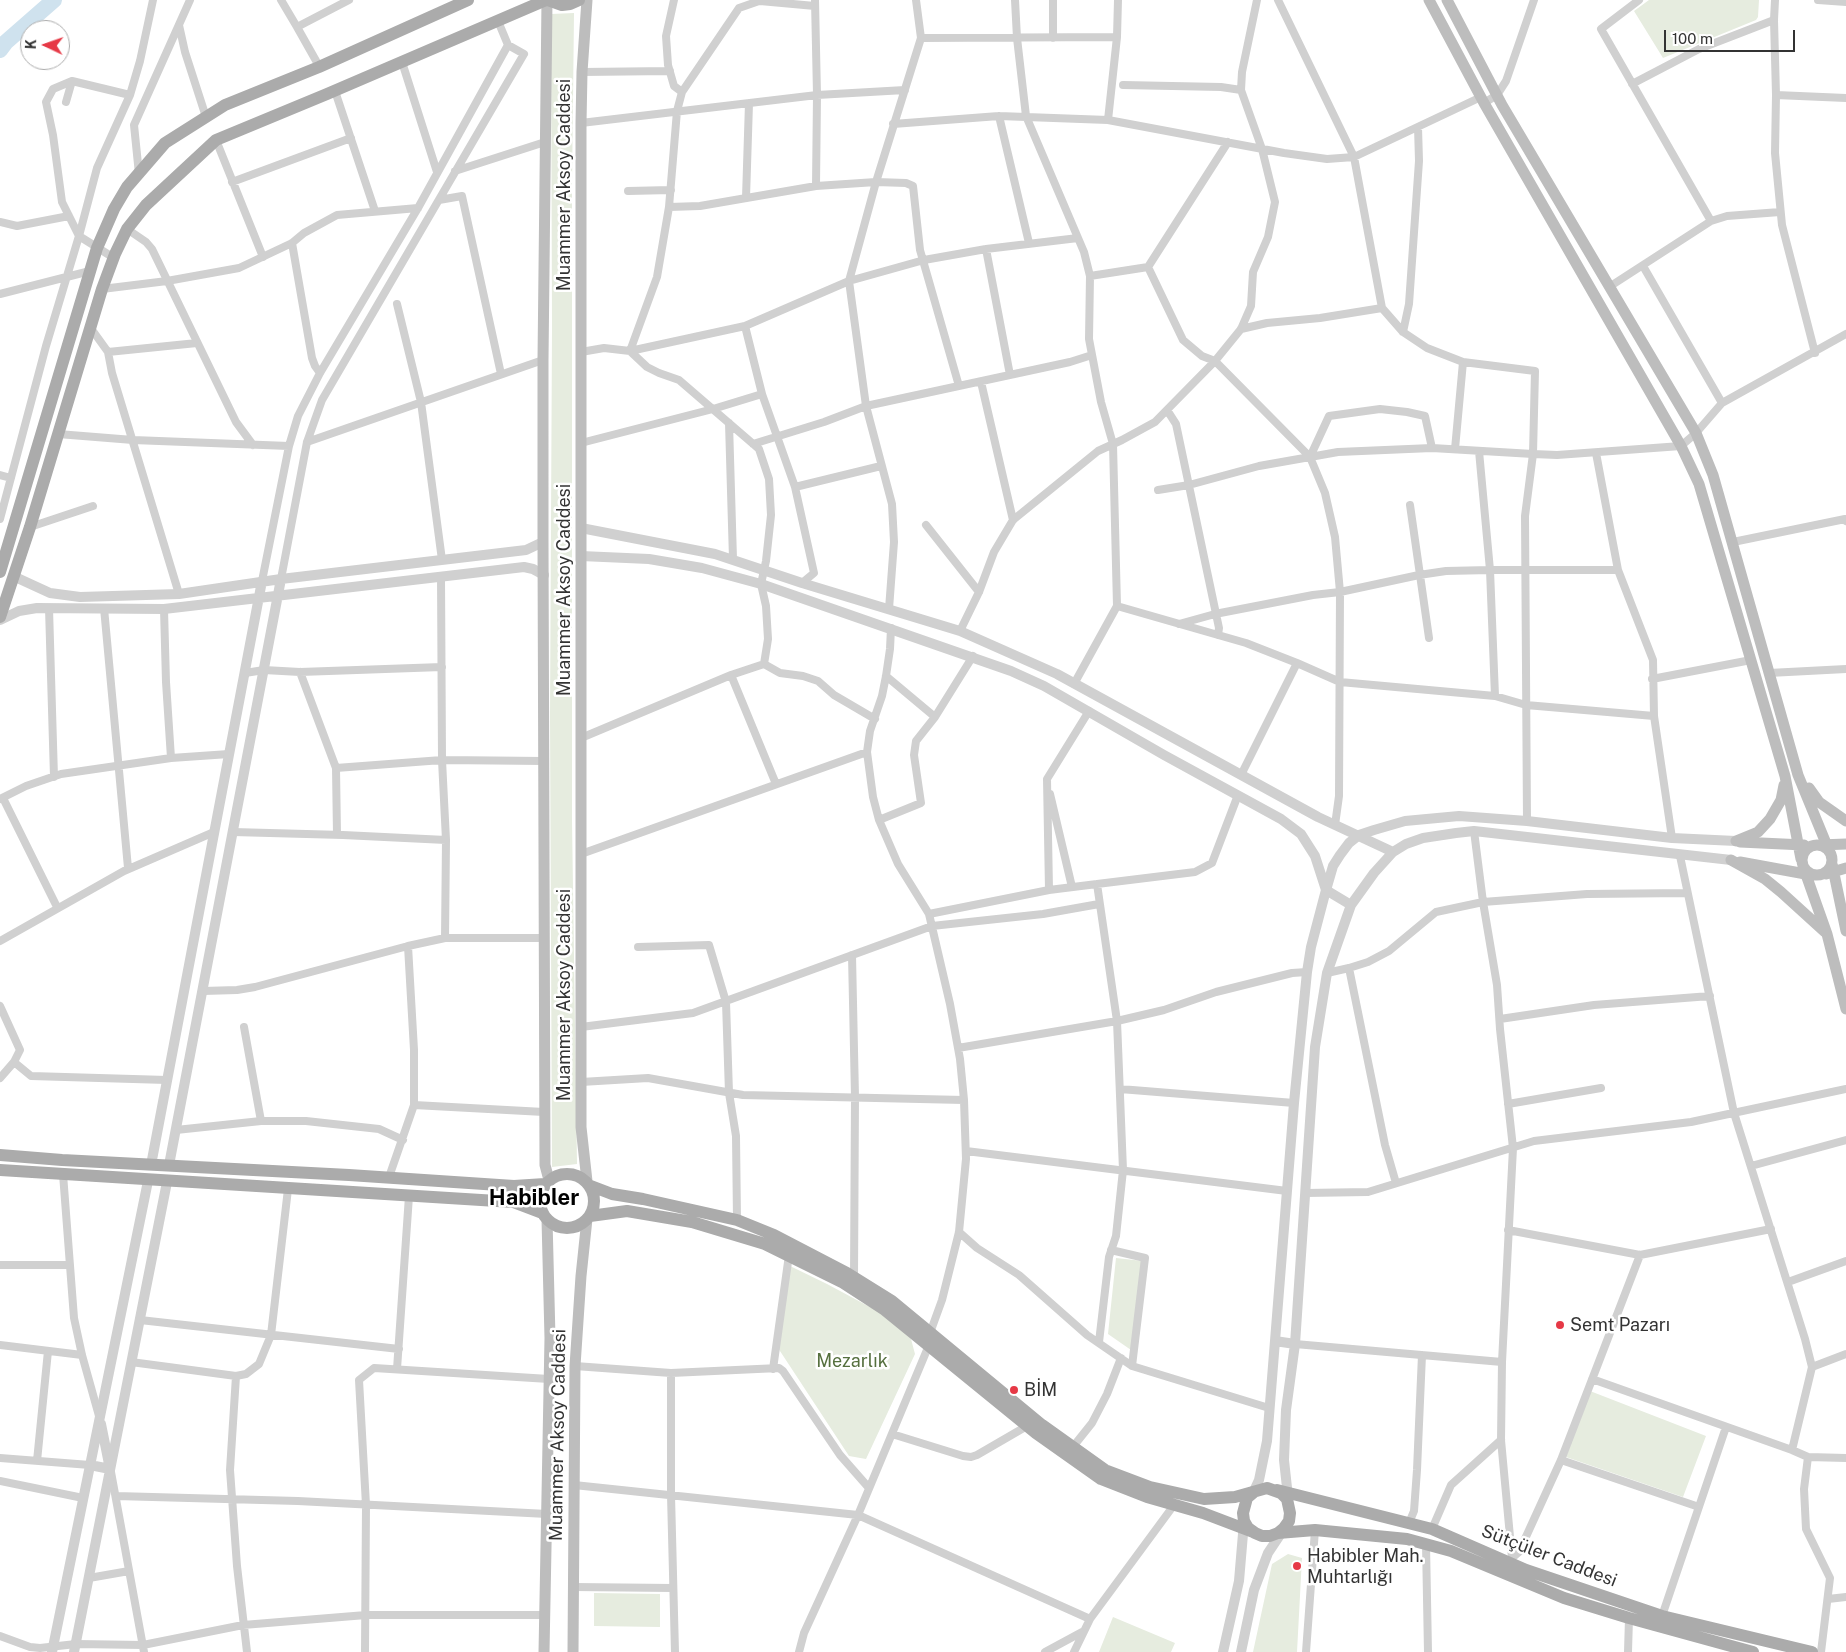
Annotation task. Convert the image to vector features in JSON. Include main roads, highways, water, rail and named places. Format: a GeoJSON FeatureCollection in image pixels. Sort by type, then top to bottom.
{"type":"FeatureCollection","features":[{"type":"Feature","properties":{"kind":"main road"},"geometry":{"type":"LineString","coordinates":[[0,571],[97,248],[114,209],[127,187],[165,143],[225,105],[319,66],[452,3],[468,0]]}},
{"type":"Feature","properties":{"kind":"main road"},"geometry":{"type":"LineString","coordinates":[[0,618],[102,289],[127,230],[146,205],[216,140],[547,0],[562,5],[579,0]]}},
{"type":"Feature","properties":{"kind":"main road","name":"Muammer Aksoy Caddesi"},"geometry":{"type":"LineString","coordinates":[[547,0],[543,360],[544,1112],[547,1182]]}},
{"type":"Feature","properties":{"kind":"main road","name":"Muammer Aksoy Caddesi"},"geometry":{"type":"LineString","coordinates":[[587,0],[581,123],[581,1127],[589,1183]]}},
{"type":"Feature","properties":{"kind":"main road"},"geometry":{"type":"LineString","coordinates":[[1429,0],[1483,100],[1681,446],[1699,484],[1785,776],[1798,844]]}},
{"type":"Feature","properties":{"kind":"main road"},"geometry":{"type":"LineString","coordinates":[[1447,0],[1497,95],[1696,432],[1713,475],[1798,775],[1818,861],[1826,934],[1846,1009]]}},
{"type":"Feature","properties":{"kind":"main road"},"geometry":{"type":"LineString","coordinates":[[1798,775],[1819,802],[1846,821]]}},
{"type":"Feature","properties":{"kind":"main road"},"geometry":{"type":"LineString","coordinates":[[1785,776],[1781,800],[1770,819],[1758,832],[1736,841],[1798,844],[1818,861],[1846,932]]}},
{"type":"Feature","properties":{"kind":"main road"},"geometry":{"type":"LineString","coordinates":[[1818,861],[1846,844]]}},
{"type":"Feature","properties":{"kind":"main road"},"geometry":{"type":"LineString","coordinates":[[1826,934],[1765,879],[1731,860],[1818,861],[1846,868]]}},
{"type":"Feature","properties":{"kind":"main road"},"geometry":{"type":"LineString","coordinates":[[0,1155],[514,1186],[547,1182],[556,1176],[569,1173],[575,1174],[612,1194],[737,1220],[774,1235],[854,1278],[892,1301],[929,1339],[1027,1426],[1100,1479],[1147,1497],[1203,1513],[1270,1536],[1281,1532],[1289,1521],[1289,1499]]}},
{"type":"Feature","properties":{"kind":"main road"},"geometry":{"type":"LineString","coordinates":[[0,1170],[148,1181],[513,1202],[545,1216],[553,1225],[569,1228],[577,1226],[589,1218],[627,1211],[692,1222],[765,1244],[842,1282],[929,1339],[1072,1448],[1105,1470],[1150,1487],[1204,1499],[1235,1497],[1252,1492]]}},
{"type":"Feature","properties":{"kind":"main road"},"geometry":{"type":"LineString","coordinates":[[545,1216],[540,1198],[547,1182]]}},
{"type":"Feature","properties":{"kind":"main road"},"geometry":{"type":"LineString","coordinates":[[589,1183],[595,1201],[589,1218]]}},
{"type":"Feature","properties":{"kind":"main road","name":"Muammer Aksoy Caddesi"},"geometry":{"type":"LineString","coordinates":[[544,1652],[549,1379],[545,1216]]}},
{"type":"Feature","properties":{"kind":"main road","name":"Muammer Aksoy Caddesi"},"geometry":{"type":"LineString","coordinates":[[573,1652],[575,1366],[580,1276],[589,1218]]}},
{"type":"Feature","properties":{"kind":"main road","name":"Sütçüler Caddesi"},"geometry":{"type":"LineString","coordinates":[[1252,1492],[1267,1488],[1275,1489],[1289,1499],[1432,1529],[1511,1561],[1662,1616],[1812,1652]]}},
{"type":"Feature","properties":{"kind":"main road"},"geometry":{"type":"LineString","coordinates":[[1247,1527],[1243,1513],[1244,1505],[1252,1492]]}},
{"type":"Feature","properties":{"kind":"main road","name":"Sütçüler Caddesi"},"geometry":{"type":"LineString","coordinates":[[1281,1532],[1315,1530],[1407,1539],[1451,1551],[1564,1598],[1753,1652]]}},
{"type":"Feature","properties":{"kind":"waterway"},"geometry":{"type":"LineString","coordinates":[[0,50],[6,42],[54,0]]}},
{"type":"Feature","properties":{"kind":"place","name":"Semt Pazarı"},"geometry":{"type":"Point","coordinates":[1560,1325]}},
{"type":"Feature","properties":{"kind":"place","name":"BİM"},"geometry":{"type":"Point","coordinates":[1014,1390]}},
{"type":"Feature","properties":{"kind":"place","name":"Habibler Mah. Muhtarlığı"},"geometry":{"type":"Point","coordinates":[1297,1566]}},
{"type":"Feature","properties":{"kind":"district","name":"Habibler"},"geometry":{"type":"Point","coordinates":[534,1198]}},
{"type":"Feature","properties":{"kind":"park label","name":"Mezarlık"},"geometry":{"type":"Point","coordinates":[852,1361]}}]}
